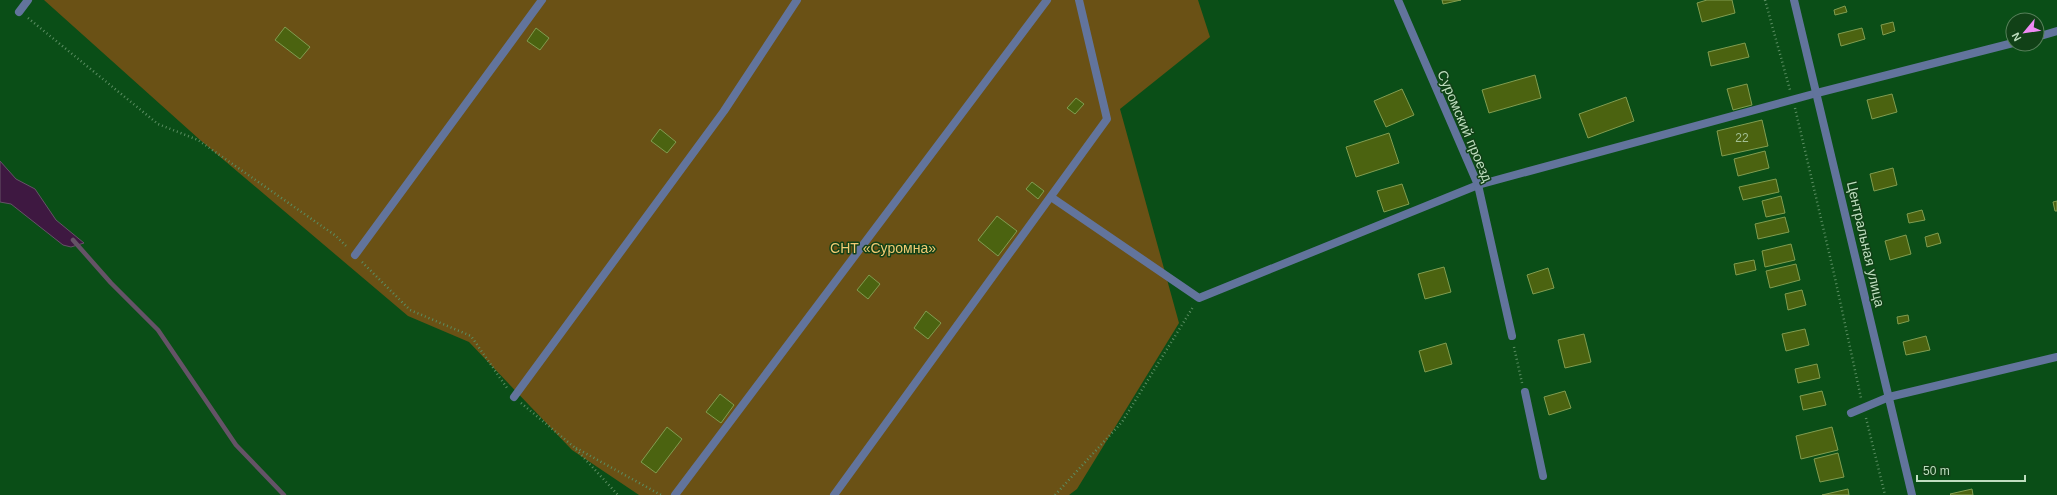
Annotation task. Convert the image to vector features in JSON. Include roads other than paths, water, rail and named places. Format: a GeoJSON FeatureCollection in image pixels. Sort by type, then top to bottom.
{"type":"FeatureCollection","features":[{"type":"Feature","properties":{"kind":"street"},"geometry":{"type":"LineString","coordinates":[[19,12],[28,0]]}},
{"type":"Feature","properties":{"kind":"street"},"geometry":{"type":"LineString","coordinates":[[355,255],[542,0]]}},
{"type":"Feature","properties":{"kind":"street"},"geometry":{"type":"LineString","coordinates":[[514,397],[724,111],[797,0]]}},
{"type":"Feature","properties":{"kind":"street"},"geometry":{"type":"LineString","coordinates":[[675,495],[1048,0]]}},
{"type":"Feature","properties":{"kind":"street"},"geometry":{"type":"LineString","coordinates":[[834,495],[1107,119],[1079,0]]}},
{"type":"Feature","properties":{"kind":"street","name":"Суромский проезд"},"geometry":{"type":"LineString","coordinates":[[1398,0],[1478,185],[1512,336]]}},
{"type":"Feature","properties":{"kind":"street","name":"Центральная улица"},"geometry":{"type":"LineString","coordinates":[[1794,0],[1912,495]]}},
{"type":"Feature","properties":{"kind":"street"},"geometry":{"type":"LineString","coordinates":[[2045,35],[2057,32]]}},
{"type":"Feature","properties":{"kind":"street"},"geometry":{"type":"LineString","coordinates":[[1051,197],[1199,298],[1478,185],[1817,93],[2005,45]]}},
{"type":"Feature","properties":{"kind":"street"},"geometry":{"type":"LineString","coordinates":[[1851,414],[1889,397],[2057,357]]}},
{"type":"Feature","properties":{"kind":"street"},"geometry":{"type":"LineString","coordinates":[[1524,392],[1544,476]]}},
{"type":"Feature","properties":{"kind":"waterway"},"geometry":{"type":"LineString","coordinates":[[73,240],[111,283],[158,330],[236,445],[284,495]]}},
{"type":"Feature","properties":{"kind":"park label","name":"СНТ «Суромна»"},"geometry":{"type":"Point","coordinates":[883,248]}}]}
